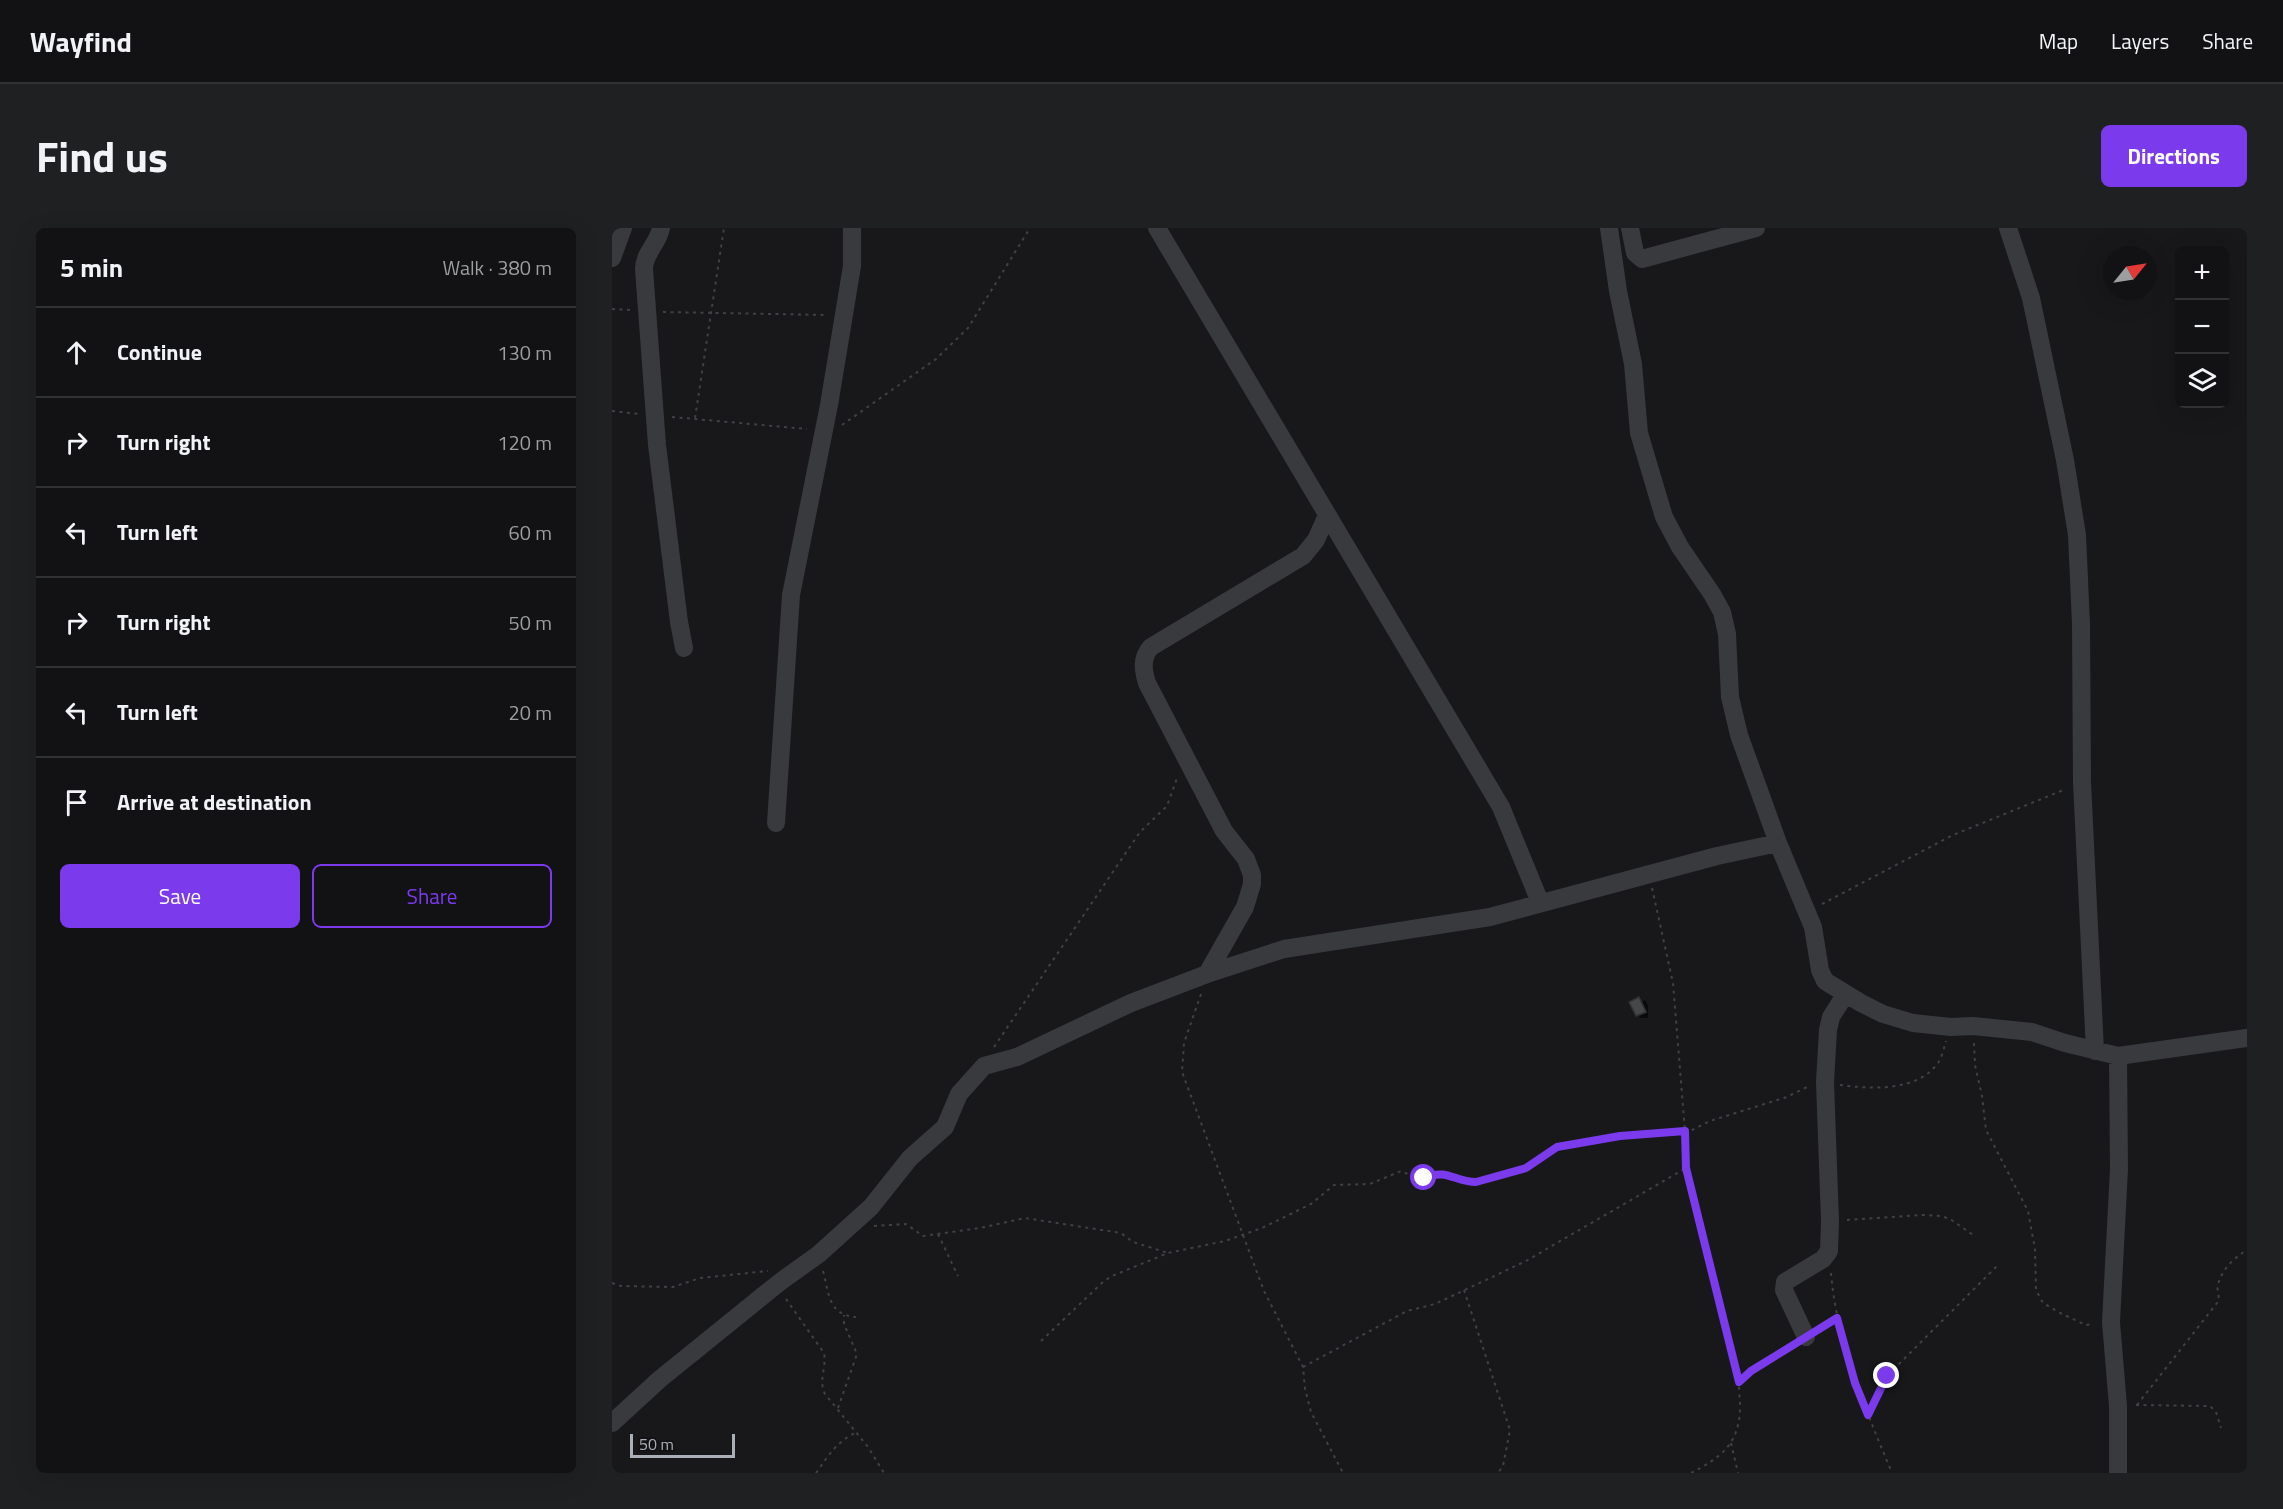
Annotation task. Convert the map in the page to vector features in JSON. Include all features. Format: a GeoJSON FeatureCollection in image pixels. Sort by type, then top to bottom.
{"type":"FeatureCollection","features":[{"type":"Feature","properties":{"kind":"street"},"geometry":{"type":"LineString","coordinates":[[612,258],[623,228]]}},
{"type":"Feature","properties":{"kind":"street"},"geometry":{"type":"LineString","coordinates":[[661,228],[657,243],[645,259],[647,311],[655,416],[684,648]]}},
{"type":"Feature","properties":{"kind":"street"},"geometry":{"type":"LineString","coordinates":[[776,824],[791,595],[824,433],[844,316],[852,266],[852,228]]}},
{"type":"Feature","properties":{"kind":"street"},"geometry":{"type":"LineString","coordinates":[[1157,228],[1501,807],[1540,902]]}},
{"type":"Feature","properties":{"kind":"street"},"geometry":{"type":"LineString","coordinates":[[1609,228],[1618,291],[1634,364],[1639,433],[1664,518],[1722,612],[1727,634],[1730,697],[1735,723],[1778,843],[1813,927],[1823,978],[1845,995],[1883,1014],[1913,1023],[2032,1032],[2118,1056],[2247,1038]]}},
{"type":"Feature","properties":{"kind":"street"},"geometry":{"type":"LineString","coordinates":[[1630,228],[1635,253],[1642,259],[1756,228]]}},
{"type":"Feature","properties":{"kind":"street"},"geometry":{"type":"LineString","coordinates":[[2008,228],[2034,307],[2065,460],[2077,535],[2082,624],[2082,782],[2095,1051]]}},
{"type":"Feature","properties":{"kind":"street"},"geometry":{"type":"LineString","coordinates":[[1208,974],[1245,907],[1252,885],[1252,874],[1246,859],[1224,831],[1147,683],[1143,662],[1151,647],[1303,556],[1316,540],[1327,515]]}},
{"type":"Feature","properties":{"kind":"street"},"geometry":{"type":"LineString","coordinates":[[612,1423],[660,1378],[819,1254],[872,1207],[910,1158],[945,1127],[959,1094],[977,1071],[989,1064],[1009,1060],[1028,1052],[1115,1010],[1208,974],[1284,949],[1490,917],[1717,856],[1778,843]]}},
{"type":"Feature","properties":{"kind":"street"},"geometry":{"type":"LineString","coordinates":[[1806,1337],[1784,1290],[1785,1282],[1823,1259],[1829,1251],[1825,1079],[1830,1021],[1845,995]]}},
{"type":"Feature","properties":{"kind":"street"},"geometry":{"type":"LineString","coordinates":[[2118,1056],[2119,1169],[2112,1322],[2118,1406],[2118,1473]]}},
{"type":"Feature","properties":{"kind":"path"},"geometry":{"type":"LineString","coordinates":[[695,418],[724,228]]}},
{"type":"Feature","properties":{"kind":"path"},"geometry":{"type":"LineString","coordinates":[[612,411],[824,433],[856,416],[936,359],[968,328],[1030,228]]}},
{"type":"Feature","properties":{"kind":"path"},"geometry":{"type":"LineString","coordinates":[[612,309],[711,314],[844,316]]}},
{"type":"Feature","properties":{"kind":"path"},"geometry":{"type":"LineString","coordinates":[[977,1071],[1140,832],[1167,806],[1185,755]]}},
{"type":"Feature","properties":{"kind":"path"},"geometry":{"type":"LineString","coordinates":[[1807,913],[1953,835],[2082,782]]}},
{"type":"Feature","properties":{"kind":"path"},"geometry":{"type":"LineString","coordinates":[[1649,874],[1673,983],[1686,1168],[1739,1382],[1739,1426],[1731,1443],[1710,1462],[1691,1473]]}},
{"type":"Feature","properties":{"kind":"path"},"geometry":{"type":"LineString","coordinates":[[1208,974],[1184,1043],[1182,1072],[1264,1291],[1303,1367],[1305,1389],[1311,1412],[1342,1473]]}},
{"type":"Feature","properties":{"kind":"path"},"geometry":{"type":"LineString","coordinates":[[1973,1026],[1975,1065],[1986,1130],[2028,1211],[2035,1249],[2036,1290],[2043,1303],[2086,1325],[2112,1322]]}},
{"type":"Feature","properties":{"kind":"path"},"geometry":{"type":"LineString","coordinates":[[1041,1341],[1104,1281],[1168,1252],[1225,1240],[1262,1228],[1311,1204],[1334,1185],[1370,1184],[1401,1171],[1417,1178],[1439,1173],[1468,1182],[1476,1182],[1526,1168],[1557,1147],[1620,1136],[1690,1131],[1710,1120],[1787,1097],[1825,1079],[1878,1089],[1919,1079],[1938,1063],[1951,1027]]}},
{"type":"Feature","properties":{"kind":"path"},"geometry":{"type":"LineString","coordinates":[[1303,1367],[1407,1311],[1435,1304],[1526,1261],[1686,1168]]}},
{"type":"Feature","properties":{"kind":"path"},"geometry":{"type":"LineString","coordinates":[[1830,1221],[1923,1215],[1941,1216],[1950,1219],[1976,1237]]}},
{"type":"Feature","properties":{"kind":"path"},"geometry":{"type":"LineString","coordinates":[[847,1229],[906,1224],[924,1236],[980,1228],[1025,1218],[1121,1233],[1134,1242],[1168,1252]]}},
{"type":"Feature","properties":{"kind":"path"},"geometry":{"type":"LineString","coordinates":[[938,1234],[958,1276]]}},
{"type":"Feature","properties":{"kind":"path"},"geometry":{"type":"LineString","coordinates":[[2137,1405],[2217,1303],[2218,1284],[2231,1260],[2247,1250]]}},
{"type":"Feature","properties":{"kind":"path"},"geometry":{"type":"LineString","coordinates":[[1829,1251],[1837,1318],[1855,1383],[1892,1473]]}},
{"type":"Feature","properties":{"kind":"path"},"geometry":{"type":"LineString","coordinates":[[819,1254],[831,1302],[844,1315],[856,1317]]}},
{"type":"Feature","properties":{"kind":"path"},"geometry":{"type":"LineString","coordinates":[[1868,1415],[1887,1376],[1998,1264]]}},
{"type":"Feature","properties":{"kind":"path"},"geometry":{"type":"LineString","coordinates":[[612,1283],[621,1286],[663,1288],[683,1285],[700,1278],[771,1270],[787,1277],[792,1309],[824,1353],[821,1384],[825,1394],[857,1432],[884,1473]]}},
{"type":"Feature","properties":{"kind":"path"},"geometry":{"type":"LineString","coordinates":[[1464,1290],[1510,1430],[1503,1466],[1498,1473]]}},
{"type":"Feature","properties":{"kind":"path"},"geometry":{"type":"LineString","coordinates":[[838,1409],[857,1354],[844,1324],[844,1315]]}},
{"type":"Feature","properties":{"kind":"path"},"geometry":{"type":"LineString","coordinates":[[1739,1382],[1744,1376],[1837,1318]]}},
{"type":"Feature","properties":{"kind":"path"},"geometry":{"type":"LineString","coordinates":[[2118,1406],[2210,1406],[2216,1412],[2221,1428]]}},
{"type":"Feature","properties":{"kind":"path"},"geometry":{"type":"LineString","coordinates":[[816,1473],[843,1439],[857,1432]]}},
{"type":"Feature","properties":{"kind":"path"},"geometry":{"type":"LineString","coordinates":[[1731,1443],[1738,1473]]}},
{"type":"Feature","properties":{"kind":"building"},"geometry":{"type":"Polygon","coordinates":[[[1639,997],[1646,1012],[1636,1016],[1629,1002],[1639,997]]]}},
{"type":"Feature","properties":{"kind":"route"},"geometry":{"type":"LineString","coordinates":[[1424,1178],[1439,1173],[1468,1182],[1476,1182],[1526,1168],[1557,1147],[1620,1136],[1685,1131],[1686,1168],[1739,1382],[1751,1371],[1837,1318],[1855,1383],[1868,1415],[1887,1376]]}}]}
